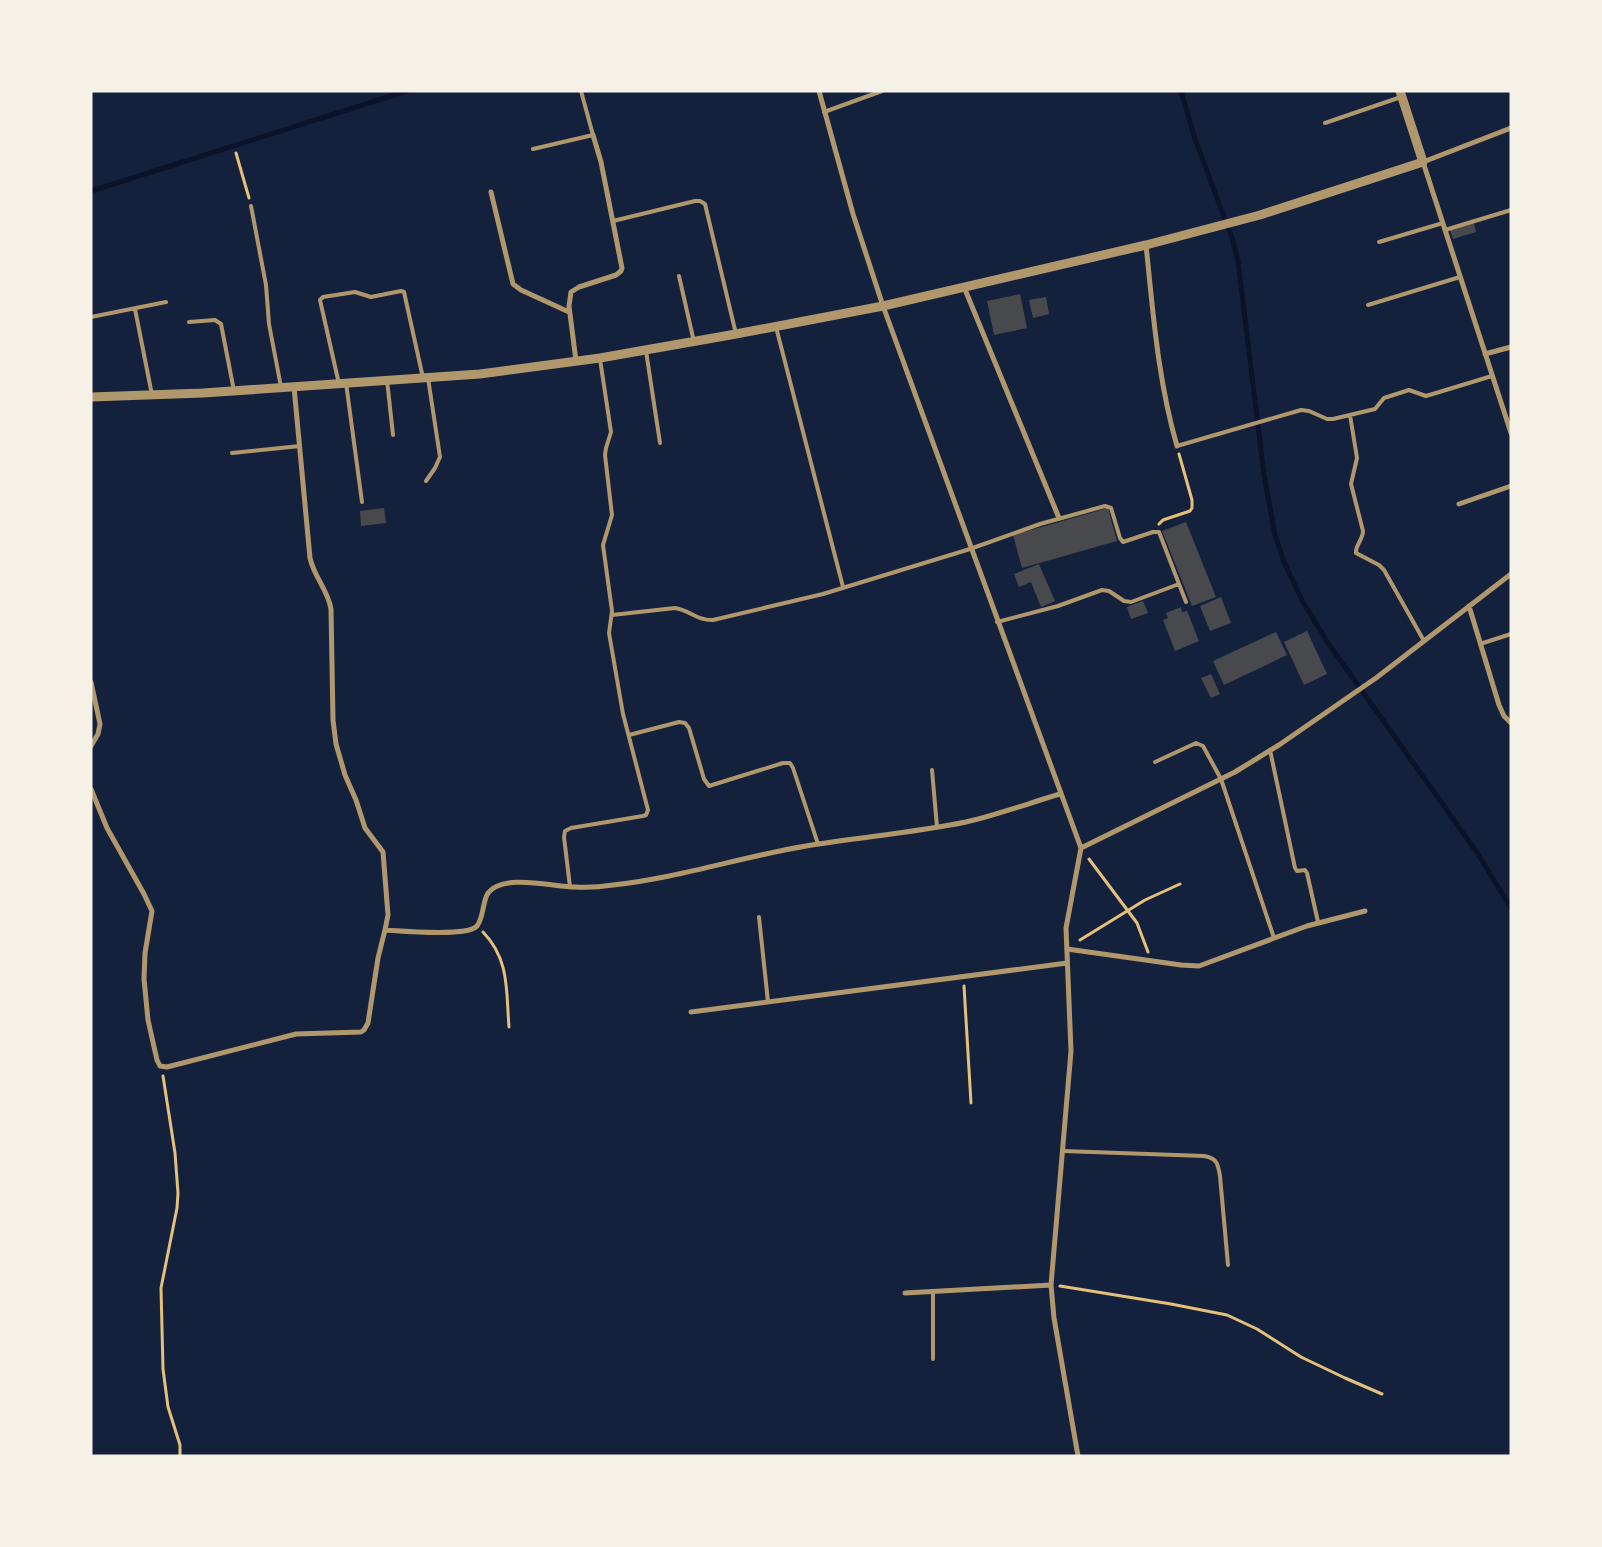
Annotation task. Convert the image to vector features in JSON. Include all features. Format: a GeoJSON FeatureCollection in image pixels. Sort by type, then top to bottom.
{"type":"FeatureCollection","features":[{"type":"Feature","properties":{"kind":"street"},"geometry":{"type":"LineString","coordinates":[[819,91],[853,214],[883,306],[970,549],[1081,848],[1066,928],[1071,1051],[1051,1284],[1054,1318],[1078,1456]]}},
{"type":"Feature","properties":{"kind":"street"},"geometry":{"type":"LineString","coordinates":[[1401,94],[1511,434]]}},
{"type":"Feature","properties":{"kind":"street"},"geometry":{"type":"LineString","coordinates":[[91,397],[234,391],[480,374],[600,358],[694,342],[883,306],[1146,245],[1219,226],[1423,162],[1511,128]]}},
{"type":"Feature","properties":{"kind":"street"},"geometry":{"type":"LineString","coordinates":[[576,361],[569,300],[571,292],[574,289],[616,275],[622,268],[601,162],[593,135]]}},
{"type":"Feature","properties":{"kind":"street"},"geometry":{"type":"LineString","coordinates":[[491,192],[513,284],[521,290],[570,312]]}},
{"type":"Feature","properties":{"kind":"street"},"geometry":{"type":"LineString","coordinates":[[1146,245],[1160,367],[1168,414],[1177,446]]}},
{"type":"Feature","properties":{"kind":"street"},"geometry":{"type":"LineString","coordinates":[[964,287],[1059,518]]}},
{"type":"Feature","properties":{"kind":"street"},"geometry":{"type":"LineString","coordinates":[[1485,354],[1511,347]]}},
{"type":"Feature","properties":{"kind":"street"},"geometry":{"type":"LineString","coordinates":[[91,789],[107,828],[152,911],[145,953],[144,979],[148,1020],[157,1060],[162,1067],[171,1067],[289,1036],[357,1033],[364,1030],[368,1023],[378,958],[388,915],[383,852],[365,828],[345,775],[336,744],[333,720],[331,609],[328,597],[313,570],[310,558],[294,387]]}},
{"type":"Feature","properties":{"kind":"street"},"geometry":{"type":"LineString","coordinates":[[1459,504],[1511,486]]}},
{"type":"Feature","properties":{"kind":"street"},"geometry":{"type":"LineString","coordinates":[[1081,848],[1221,779],[1270,750],[1366,685],[1511,574]]}},
{"type":"Feature","properties":{"kind":"street"},"geometry":{"type":"LineString","coordinates":[[1469,606],[1501,710],[1511,723]]}},
{"type":"Feature","properties":{"kind":"street"},"geometry":{"type":"LineString","coordinates":[[91,682],[100,724],[98,734],[91,746]]}},
{"type":"Feature","properties":{"kind":"street"},"geometry":{"type":"LineString","coordinates":[[385,930],[456,933],[468,931],[477,926],[486,896],[494,887],[508,884],[528,882],[570,887],[592,887],[638,882],[818,844],[938,827],[981,818],[1060,794]]}},
{"type":"Feature","properties":{"kind":"street"},"geometry":{"type":"LineString","coordinates":[[1067,949],[1189,966],[1203,965],[1318,922],[1365,911]]}},
{"type":"Feature","properties":{"kind":"street"},"geometry":{"type":"LineString","coordinates":[[692,1012],[1068,963]]}},
{"type":"Feature","properties":{"kind":"street"},"geometry":{"type":"LineString","coordinates":[[905,1293],[1051,1284]]}},
{"type":"Feature","properties":{"kind":"lane"},"geometry":{"type":"LineString","coordinates":[[533,149],[593,135],[581,91]]}},
{"type":"Feature","properties":{"kind":"lane"},"geometry":{"type":"LineString","coordinates":[[824,112],[882,91]]}},
{"type":"Feature","properties":{"kind":"lane"},"geometry":{"type":"LineString","coordinates":[[1325,123],[1401,94]]}},
{"type":"Feature","properties":{"kind":"lane"},"geometry":{"type":"LineString","coordinates":[[613,221],[700,201],[705,204],[736,334]]}},
{"type":"Feature","properties":{"kind":"lane"},"geometry":{"type":"LineString","coordinates":[[251,206],[266,285],[270,324],[281,387]]}},
{"type":"Feature","properties":{"kind":"lane"},"geometry":{"type":"LineString","coordinates":[[1445,230],[1511,210]]}},
{"type":"Feature","properties":{"kind":"lane"},"geometry":{"type":"LineString","coordinates":[[1379,242],[1443,223]]}},
{"type":"Feature","properties":{"kind":"lane"},"geometry":{"type":"LineString","coordinates":[[680,276],[694,342]]}},
{"type":"Feature","properties":{"kind":"lane"},"geometry":{"type":"LineString","coordinates":[[1368,305],[1460,277]]}},
{"type":"Feature","properties":{"kind":"lane"},"geometry":{"type":"LineString","coordinates":[[362,502],[342,383],[320,304],[322,298],[354,292],[372,297],[401,291],[405,295],[426,378],[440,457],[426,481]]}},
{"type":"Feature","properties":{"kind":"lane"},"geometry":{"type":"LineString","coordinates":[[91,317],[166,302]]}},
{"type":"Feature","properties":{"kind":"lane"},"geometry":{"type":"LineString","coordinates":[[134,309],[152,395]]}},
{"type":"Feature","properties":{"kind":"lane"},"geometry":{"type":"LineString","coordinates":[[189,322],[212,320],[220,322],[234,391]]}},
{"type":"Feature","properties":{"kind":"lane"},"geometry":{"type":"LineString","coordinates":[[776,326],[843,588]]}},
{"type":"Feature","properties":{"kind":"lane"},"geometry":{"type":"LineString","coordinates":[[646,350],[660,443]]}},
{"type":"Feature","properties":{"kind":"lane"},"geometry":{"type":"LineString","coordinates":[[570,887],[564,837],[565,831],[571,828],[642,816],[647,813],[647,806],[628,735],[609,630],[612,616],[603,545],[612,518],[605,455],[611,434],[600,358]]}},
{"type":"Feature","properties":{"kind":"lane"},"geometry":{"type":"LineString","coordinates":[[1177,446],[1301,410],[1330,419],[1375,409],[1384,398],[1406,391],[1412,390],[1428,396],[1492,376]]}},
{"type":"Feature","properties":{"kind":"lane"},"geometry":{"type":"LineString","coordinates":[[387,380],[393,435]]}},
{"type":"Feature","properties":{"kind":"lane"},"geometry":{"type":"LineString","coordinates":[[1350,415],[1357,458],[1351,484],[1363,534],[1356,552],[1379,565],[1384,570],[1424,641]]}},
{"type":"Feature","properties":{"kind":"lane"},"geometry":{"type":"LineString","coordinates":[[232,453],[300,446]]}},
{"type":"Feature","properties":{"kind":"lane"},"geometry":{"type":"LineString","coordinates":[[612,616],[675,608],[684,610],[699,618],[713,620],[809,598],[970,549],[1059,518],[1109,506],[1123,542],[1158,532],[1186,602]]}},
{"type":"Feature","properties":{"kind":"lane"},"geometry":{"type":"LineString","coordinates":[[998,622],[1058,606],[1102,590],[1109,590],[1124,601],[1130,602],[1179,584]]}},
{"type":"Feature","properties":{"kind":"lane"},"geometry":{"type":"LineString","coordinates":[[1480,644],[1511,634]]}},
{"type":"Feature","properties":{"kind":"lane"},"geometry":{"type":"LineString","coordinates":[[628,735],[679,722],[685,723],[689,728],[704,779],[709,786],[783,763],[790,763],[818,844]]}},
{"type":"Feature","properties":{"kind":"lane"},"geometry":{"type":"LineString","coordinates":[[1155,762],[1193,744],[1200,743],[1203,746],[1221,779],[1274,938]]}},
{"type":"Feature","properties":{"kind":"lane"},"geometry":{"type":"LineString","coordinates":[[1270,750],[1295,868],[1297,871],[1306,871],[1318,922]]}},
{"type":"Feature","properties":{"kind":"lane"},"geometry":{"type":"LineString","coordinates":[[932,770],[938,827]]}},
{"type":"Feature","properties":{"kind":"lane"},"geometry":{"type":"LineString","coordinates":[[759,918],[768,1002]]}},
{"type":"Feature","properties":{"kind":"lane"},"geometry":{"type":"LineString","coordinates":[[1063,1151],[1204,1156],[1214,1159],[1219,1169],[1228,1265]]}},
{"type":"Feature","properties":{"kind":"lane"},"geometry":{"type":"LineString","coordinates":[[933,1291],[933,1359]]}},
{"type":"Feature","properties":{"kind":"path"},"geometry":{"type":"LineString","coordinates":[[236,153],[251,206]]}},
{"type":"Feature","properties":{"kind":"path"},"geometry":{"type":"LineString","coordinates":[[1158,532],[1160,522],[1190,511],[1192,506],[1177,446]]}},
{"type":"Feature","properties":{"kind":"path"},"geometry":{"type":"LineString","coordinates":[[1081,848],[1128,910],[1140,930],[1150,961]]}},
{"type":"Feature","properties":{"kind":"path"},"geometry":{"type":"LineString","coordinates":[[1067,949],[1128,910],[1180,884]]}},
{"type":"Feature","properties":{"kind":"path"},"geometry":{"type":"LineString","coordinates":[[477,926],[492,942],[503,964],[509,1027]]}},
{"type":"Feature","properties":{"kind":"path"},"geometry":{"type":"LineString","coordinates":[[963,976],[971,1103]]}},
{"type":"Feature","properties":{"kind":"path"},"geometry":{"type":"LineString","coordinates":[[162,1067],[175,1153],[178,1193],[177,1208],[162,1278],[163,1369],[168,1407],[180,1445],[180,1456]]}},
{"type":"Feature","properties":{"kind":"path"},"geometry":{"type":"LineString","coordinates":[[1051,1284],[1228,1315],[1257,1329],[1301,1357],[1382,1394]]}},
{"type":"Feature","properties":{"kind":"building"},"geometry":{"type":"Polygon","coordinates":[[[1474,223],[1476,232],[1453,239],[1450,230],[1474,223]]]}},
{"type":"Feature","properties":{"kind":"building"},"geometry":{"type":"Polygon","coordinates":[[[1020,294],[1027,328],[994,335],[987,301],[1020,294]]]}},
{"type":"Feature","properties":{"kind":"building"},"geometry":{"type":"Polygon","coordinates":[[[1046,297],[1049,314],[1033,318],[1029,300],[1046,297]]]}},
{"type":"Feature","properties":{"kind":"building"},"geometry":{"type":"Polygon","coordinates":[[[384,508],[386,523],[361,526],[360,511],[384,508]]]}},
{"type":"Feature","properties":{"kind":"building"},"geometry":{"type":"Polygon","coordinates":[[[1108,508],[1117,541],[1022,568],[1013,535],[1108,508]]]}},
{"type":"Feature","properties":{"kind":"building"},"geometry":{"type":"Polygon","coordinates":[[[1186,522],[1216,597],[1192,606],[1162,531],[1186,522]]]}},
{"type":"Feature","properties":{"kind":"building"},"geometry":{"type":"Polygon","coordinates":[[[1039,564],[1055,601],[1041,607],[1031,582],[1019,587],[1014,574],[1039,564]]]}},
{"type":"Feature","properties":{"kind":"building"},"geometry":{"type":"Polygon","coordinates":[[[1221,597],[1231,623],[1210,631],[1200,606],[1221,597]]]}},
{"type":"Feature","properties":{"kind":"building"},"geometry":{"type":"Polygon","coordinates":[[[1143,601],[1148,613],[1131,619],[1127,607],[1143,601]]]}},
{"type":"Feature","properties":{"kind":"building"},"geometry":{"type":"Polygon","coordinates":[[[1181,607],[1182,612],[1187,611],[1199,641],[1175,651],[1163,620],[1168,618],[1166,613],[1181,607]]]}},
{"type":"Feature","properties":{"kind":"building"},"geometry":{"type":"Polygon","coordinates":[[[1307,631],[1327,674],[1304,685],[1284,642],[1307,631]]]}},
{"type":"Feature","properties":{"kind":"building"},"geometry":{"type":"Polygon","coordinates":[[[1276,632],[1287,655],[1224,685],[1213,661],[1276,632]]]}},
{"type":"Feature","properties":{"kind":"building"},"geometry":{"type":"Polygon","coordinates":[[[1211,674],[1220,694],[1211,698],[1201,678],[1211,674]]]}},
{"type":"Feature","properties":{"kind":"waterway"},"geometry":{"type":"LineString","coordinates":[[91,191],[407,91]]}},
{"type":"Feature","properties":{"kind":"waterway"},"geometry":{"type":"LineString","coordinates":[[1181,91],[1195,139],[1233,241],[1238,261],[1264,475],[1275,535],[1284,562],[1303,602],[1328,643],[1478,854],[1511,908]]}}]}
